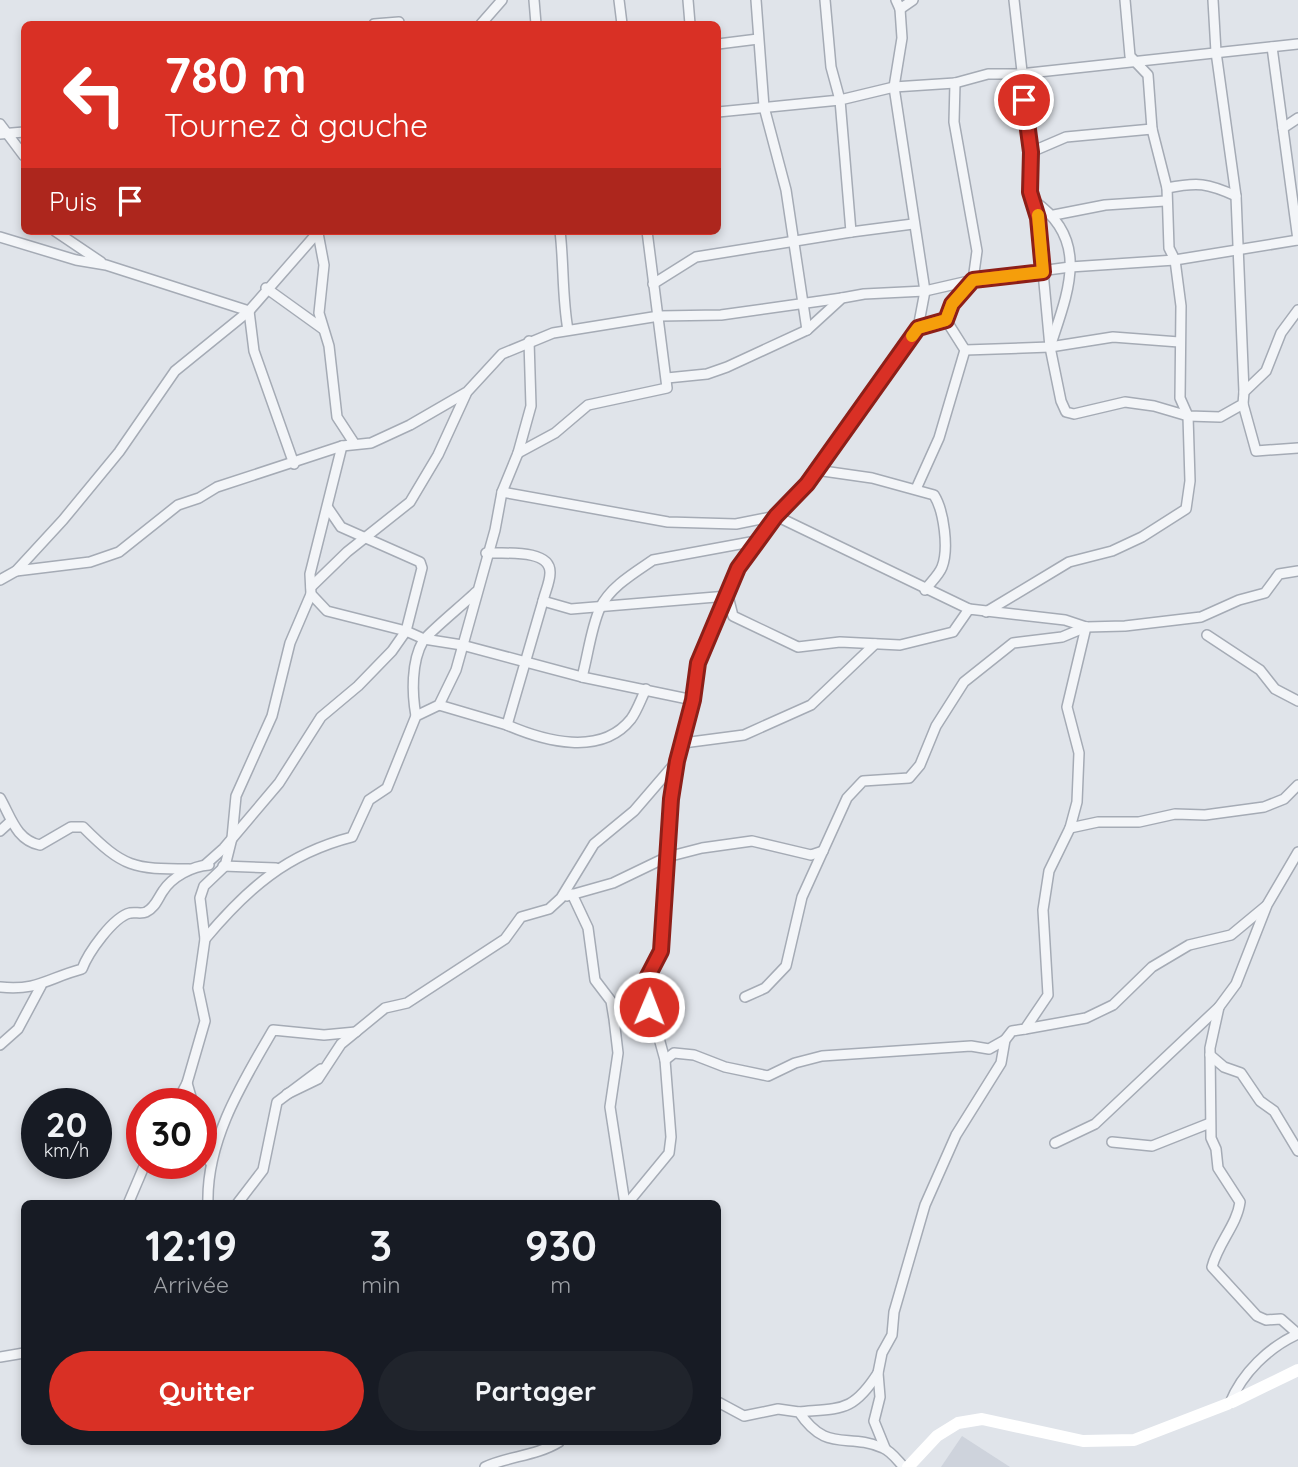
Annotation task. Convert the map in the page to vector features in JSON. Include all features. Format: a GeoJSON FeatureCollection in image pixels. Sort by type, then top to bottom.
{"type":"FeatureCollection","features":[{"type":"Feature","properties":{"kind":"main road"},"geometry":{"type":"LineString","coordinates":[[906,1467],[937,1436],[958,1423],[982,1419],[1083,1441],[1134,1440],[1230,1403],[1298,1370]]}},
{"type":"Feature","properties":{"kind":"street"},"geometry":{"type":"LineString","coordinates":[[484,21],[502,0]]}},
{"type":"Feature","properties":{"kind":"street"},"geometry":{"type":"LineString","coordinates":[[534,0],[536,21]]}},
{"type":"Feature","properties":{"kind":"street"},"geometry":{"type":"LineString","coordinates":[[620,0],[622,21]]}},
{"type":"Feature","properties":{"kind":"street"},"geometry":{"type":"LineString","coordinates":[[688,0],[690,21]]}},
{"type":"Feature","properties":{"kind":"street"},"geometry":{"type":"LineString","coordinates":[[755,0],[764,107],[786,190],[807,330]]}},
{"type":"Feature","properties":{"kind":"street"},"geometry":{"type":"LineString","coordinates":[[825,0],[831,67],[840,100],[851,232]]}},
{"type":"Feature","properties":{"kind":"street"},"geometry":{"type":"LineString","coordinates":[[629,1200],[669,1153],[671,1137],[665,1060],[646,991],[647,978],[661,951],[677,761],[693,700],[698,663],[738,568],[776,516],[807,484],[918,328],[925,291],[912,224],[894,87],[902,38],[898,4],[913,0]]}},
{"type":"Feature","properties":{"kind":"street"},"geometry":{"type":"LineString","coordinates":[[1014,0],[1020,74],[1031,152],[1030,192],[1034,201],[1050,347],[1061,401],[1066,412],[1074,414],[1125,402],[1154,406],[1188,416],[1220,416],[1243,404]]}},
{"type":"Feature","properties":{"kind":"street"},"geometry":{"type":"LineString","coordinates":[[986,612],[1069,562],[1112,551],[1142,537],[1186,509],[1190,481],[1188,416],[1180,398],[1181,306],[1175,260],[1169,248],[1165,201],[1167,188],[1152,129],[1148,75],[1130,56],[1125,0]]}},
{"type":"Feature","properties":{"kind":"street"},"geometry":{"type":"LineString","coordinates":[[1213,0],[1216,52],[1236,197],[1243,404],[1256,451],[1298,448]]}},
{"type":"Feature","properties":{"kind":"street"},"geometry":{"type":"LineString","coordinates":[[721,44],[758,39]]}},
{"type":"Feature","properties":{"kind":"street"},"geometry":{"type":"LineString","coordinates":[[721,112],[840,100],[894,87],[955,83],[988,74],[1020,74],[1298,44]]}},
{"type":"Feature","properties":{"kind":"street"},"geometry":{"type":"LineString","coordinates":[[6,575],[90,562],[119,552],[178,505],[217,487],[294,464],[342,446],[371,443],[410,425],[467,392],[502,354],[529,341],[568,330],[659,316],[721,315],[864,293],[925,291],[973,280],[1070,267],[1175,260],[1298,240],[1294,180],[1283,128],[1272,47]]}},
{"type":"Feature","properties":{"kind":"street"},"geometry":{"type":"LineString","coordinates":[[946,320],[952,304],[973,280],[977,251],[954,122],[955,83]]}},
{"type":"Feature","properties":{"kind":"street"},"geometry":{"type":"LineString","coordinates":[[1283,128],[1298,118]]}},
{"type":"Feature","properties":{"kind":"street"},"geometry":{"type":"LineString","coordinates":[[0,124],[4,133],[21,153]]}},
{"type":"Feature","properties":{"kind":"street"},"geometry":{"type":"LineString","coordinates":[[1031,152],[1066,137],[1152,129]]}},
{"type":"Feature","properties":{"kind":"street"},"geometry":{"type":"LineString","coordinates":[[1167,188],[1197,183],[1212,185],[1236,197]]}},
{"type":"Feature","properties":{"kind":"street"},"geometry":{"type":"LineString","coordinates":[[1034,201],[1054,215],[1066,233],[1070,267],[1064,303],[1050,347]]}},
{"type":"Feature","properties":{"kind":"street"},"geometry":{"type":"LineString","coordinates":[[1054,215],[1105,205],[1165,201]]}},
{"type":"Feature","properties":{"kind":"street"},"geometry":{"type":"LineString","coordinates":[[653,284],[696,257],[795,239],[912,224]]}},
{"type":"Feature","properties":{"kind":"street"},"geometry":{"type":"LineString","coordinates":[[61,235],[106,265]]}},
{"type":"Feature","properties":{"kind":"street"},"geometry":{"type":"LineString","coordinates":[[6,575],[119,452],[175,371],[248,311],[315,235]]}},
{"type":"Feature","properties":{"kind":"street"},"geometry":{"type":"LineString","coordinates":[[319,235],[324,265],[318,313],[329,346],[337,417],[354,443]]}},
{"type":"Feature","properties":{"kind":"street"},"geometry":{"type":"LineString","coordinates":[[560,235],[564,266],[563,306],[568,330]]}},
{"type":"Feature","properties":{"kind":"street"},"geometry":{"type":"LineString","coordinates":[[518,453],[555,433],[588,405],[667,387],[647,235]]}},
{"type":"Feature","properties":{"kind":"street"},"geometry":{"type":"LineString","coordinates":[[0,237],[76,260],[106,265],[248,311]]}},
{"type":"Feature","properties":{"kind":"street"},"geometry":{"type":"LineString","coordinates":[[266,288],[323,329]]}},
{"type":"Feature","properties":{"kind":"street"},"geometry":{"type":"LineString","coordinates":[[667,378],[707,374],[727,367],[807,330],[842,298]]}},
{"type":"Feature","properties":{"kind":"street"},"geometry":{"type":"LineString","coordinates":[[1244,392],[1266,371],[1281,333],[1298,310]]}},
{"type":"Feature","properties":{"kind":"street"},"geometry":{"type":"LineString","coordinates":[[248,311],[254,351],[294,464]]}},
{"type":"Feature","properties":{"kind":"street"},"geometry":{"type":"LineString","coordinates":[[918,328],[946,320]]}},
{"type":"Feature","properties":{"kind":"street"},"geometry":{"type":"LineString","coordinates":[[916,489],[939,438],[965,350],[946,320]]}},
{"type":"Feature","properties":{"kind":"street"},"geometry":{"type":"LineString","coordinates":[[965,350],[1050,347],[1113,337],[1179,342]]}},
{"type":"Feature","properties":{"kind":"street"},"geometry":{"type":"LineString","coordinates":[[416,716],[439,705],[456,670],[486,554],[495,530],[502,492],[518,453],[531,406],[529,341]]}},
{"type":"Feature","properties":{"kind":"street"},"geometry":{"type":"LineString","coordinates":[[311,590],[347,552],[410,502],[438,455],[467,392]]}},
{"type":"Feature","properties":{"kind":"street"},"geometry":{"type":"LineString","coordinates":[[184,1088],[205,1021],[198,988],[205,939],[200,898],[204,886],[225,866],[232,838],[236,796],[272,716],[290,643],[301,623],[311,590],[312,553],[328,508],[331,484],[342,446]]}},
{"type":"Feature","properties":{"kind":"street"},"geometry":{"type":"LineString","coordinates":[[816,470],[916,489],[934,495],[939,503],[944,541],[943,566],[925,590]]}},
{"type":"Feature","properties":{"kind":"street"},"geometry":{"type":"LineString","coordinates":[[502,492],[668,522],[736,524],[776,516],[969,609],[1065,620],[1086,627]]}},
{"type":"Feature","properties":{"kind":"street"},"geometry":{"type":"LineString","coordinates":[[206,864],[279,783],[321,717],[358,686],[392,651],[406,631],[422,568],[420,562],[369,537],[341,527],[328,508]]}},
{"type":"Feature","properties":{"kind":"street"},"geometry":{"type":"LineString","coordinates":[[582,677],[600,608],[614,589],[653,560],[757,541]]}},
{"type":"Feature","properties":{"kind":"street"},"geometry":{"type":"LineString","coordinates":[[486,554],[539,556],[547,562],[550,572],[507,724]]}},
{"type":"Feature","properties":{"kind":"street"},"geometry":{"type":"LineString","coordinates":[[745,997],[765,988],[786,966],[802,897],[847,798],[863,781],[909,778],[920,765],[936,726],[964,682],[1013,642],[1062,636],[1086,627],[1201,617],[1265,593],[1279,574],[1298,571]]}},
{"type":"Feature","properties":{"kind":"street"},"geometry":{"type":"LineString","coordinates":[[311,590],[327,611],[406,631],[424,639],[462,645],[582,677],[693,700]]}},
{"type":"Feature","properties":{"kind":"street"},"geometry":{"type":"LineString","coordinates":[[205,939],[234,904],[275,868],[333,842],[352,837],[369,800],[387,788],[416,716],[413,698],[417,659],[424,639],[477,591]]}},
{"type":"Feature","properties":{"kind":"street"},"geometry":{"type":"LineString","coordinates":[[728,596],[733,616],[798,647],[840,642],[900,645],[953,632],[969,609]]}},
{"type":"Feature","properties":{"kind":"street"},"geometry":{"type":"LineString","coordinates":[[543,601],[571,609],[728,596]]}},
{"type":"Feature","properties":{"kind":"street"},"geometry":{"type":"LineString","coordinates":[[1025,1029],[1048,995],[1043,919],[1046,884],[1070,828],[1078,791],[1079,753],[1067,707],[1086,627]]}},
{"type":"Feature","properties":{"kind":"street"},"geometry":{"type":"LineString","coordinates":[[1207,635],[1260,670],[1275,689],[1298,701]]}},
{"type":"Feature","properties":{"kind":"street"},"geometry":{"type":"LineString","coordinates":[[683,743],[744,735],[811,705],[874,645]]}},
{"type":"Feature","properties":{"kind":"street"},"geometry":{"type":"LineString","coordinates":[[439,705],[507,724],[526,733],[586,744],[610,736],[630,720],[646,689]]}},
{"type":"Feature","properties":{"kind":"street"},"geometry":{"type":"LineString","coordinates":[[240,1200],[263,1170],[277,1102],[323,1068],[341,1044],[359,1032],[385,1008],[407,1003],[505,939],[521,917],[549,909],[561,898],[594,844],[634,811],[677,761]]}},
{"type":"Feature","properties":{"kind":"street"},"geometry":{"type":"LineString","coordinates":[[1070,828],[1098,822],[1139,822],[1175,814],[1205,815],[1264,807],[1284,799],[1298,785]]}},
{"type":"Feature","properties":{"kind":"street"},"geometry":{"type":"LineString","coordinates":[[0,798],[11,821],[29,843],[40,845],[71,827],[83,827],[109,854],[148,870],[189,869],[206,864],[275,868]]}},
{"type":"Feature","properties":{"kind":"street"},"geometry":{"type":"LineString","coordinates":[[0,831],[11,821]]}},
{"type":"Feature","properties":{"kind":"street"},"geometry":{"type":"LineString","coordinates":[[561,898],[613,883],[667,857],[702,848],[752,841],[811,855],[823,851]]}},
{"type":"Feature","properties":{"kind":"street"},"geometry":{"type":"LineString","coordinates":[[1055,1143],[1095,1124],[1219,1007],[1237,984],[1267,905],[1283,882],[1298,852]]}},
{"type":"Feature","properties":{"kind":"street"},"geometry":{"type":"LineString","coordinates":[[0,987],[21,989],[41,986],[61,975],[82,969],[89,951],[116,922],[129,913],[146,912],[155,904],[164,888],[189,869]]}},
{"type":"Feature","properties":{"kind":"street"},"geometry":{"type":"LineString","coordinates":[[572,894],[589,928],[595,980],[611,1002],[618,1053],[610,1107],[625,1200]]}},
{"type":"Feature","properties":{"kind":"street"},"geometry":{"type":"LineString","coordinates":[[665,1060],[674,1053],[694,1055],[725,1067],[768,1076],[795,1063],[822,1056],[971,1046],[989,1049],[1004,1040],[1012,1031],[1086,1018],[1114,1005],[1152,967],[1189,945],[1231,935],[1267,905]]}},
{"type":"Feature","properties":{"kind":"street"},"geometry":{"type":"LineString","coordinates":[[0,1045],[18,1029],[41,986]]}},
{"type":"Feature","properties":{"kind":"street"},"geometry":{"type":"LineString","coordinates":[[1219,1007],[1210,1055],[1210,1123],[1218,1168],[1240,1202],[1239,1214],[1217,1247],[1212,1267],[1257,1316],[1266,1320],[1282,1319],[1298,1334],[1275,1346],[1236,1388],[1230,1403]]}},
{"type":"Feature","properties":{"kind":"street"},"geometry":{"type":"LineString","coordinates":[[217,1137],[273,1030],[324,1035],[359,1032]]}},
{"type":"Feature","properties":{"kind":"street"},"geometry":{"type":"LineString","coordinates":[[906,1467],[885,1448],[874,1421],[880,1397],[878,1373],[882,1353],[892,1335],[894,1312],[925,1205],[957,1135],[1001,1063],[1004,1040]]}},
{"type":"Feature","properties":{"kind":"street"},"geometry":{"type":"LineString","coordinates":[[1210,1055],[1224,1067],[1241,1073],[1260,1101],[1274,1111],[1298,1152]]}},
{"type":"Feature","properties":{"kind":"street"},"geometry":{"type":"LineString","coordinates":[[187,1083],[188,1088]]}},
{"type":"Feature","properties":{"kind":"street"},"geometry":{"type":"LineString","coordinates":[[1112,1142],[1152,1146],[1210,1123]]}},
{"type":"Feature","properties":{"kind":"street"},"geometry":{"type":"LineString","coordinates":[[130,1200],[139,1179]]}},
{"type":"Feature","properties":{"kind":"street"},"geometry":{"type":"LineString","coordinates":[[208,1200],[210,1179]]}},
{"type":"Feature","properties":{"kind":"street"},"geometry":{"type":"LineString","coordinates":[[0,1357],[21,1354]]}},
{"type":"Feature","properties":{"kind":"street"},"geometry":{"type":"LineString","coordinates":[[721,1403],[744,1416],[778,1409],[799,1412],[842,1408],[862,1398],[878,1373]]}},
{"type":"Feature","properties":{"kind":"street"},"geometry":{"type":"LineString","coordinates":[[799,1412],[809,1427],[828,1439],[885,1448]]}},
{"type":"Feature","properties":{"kind":"street"},"geometry":{"type":"LineString","coordinates":[[485,1467],[503,1459],[543,1451],[554,1445]]}},
{"type":"Feature","properties":{"kind":"shaded area"},"geometry":{"type":"Polygon","coordinates":[[[962,1436],[1010,1467],[941,1467],[962,1436]]]}},
{"type":"Feature","properties":{"kind":"slow traffic"},"geometry":{"type":"LineString","coordinates":[[912,336],[918,328],[946,320],[952,304],[973,280],[1043,272],[1038,215]]}},
{"type":"Feature","properties":{"kind":"route"},"geometry":{"type":"LineString","coordinates":[[649,1007],[647,978],[661,951],[661,929],[667,892],[671,799],[677,761],[693,700],[698,663],[704,647],[738,568],[776,516],[807,484],[918,328],[946,320],[952,304],[973,280],[1043,272],[1038,218],[1030,192],[1031,152],[1024,100]]}}]}
